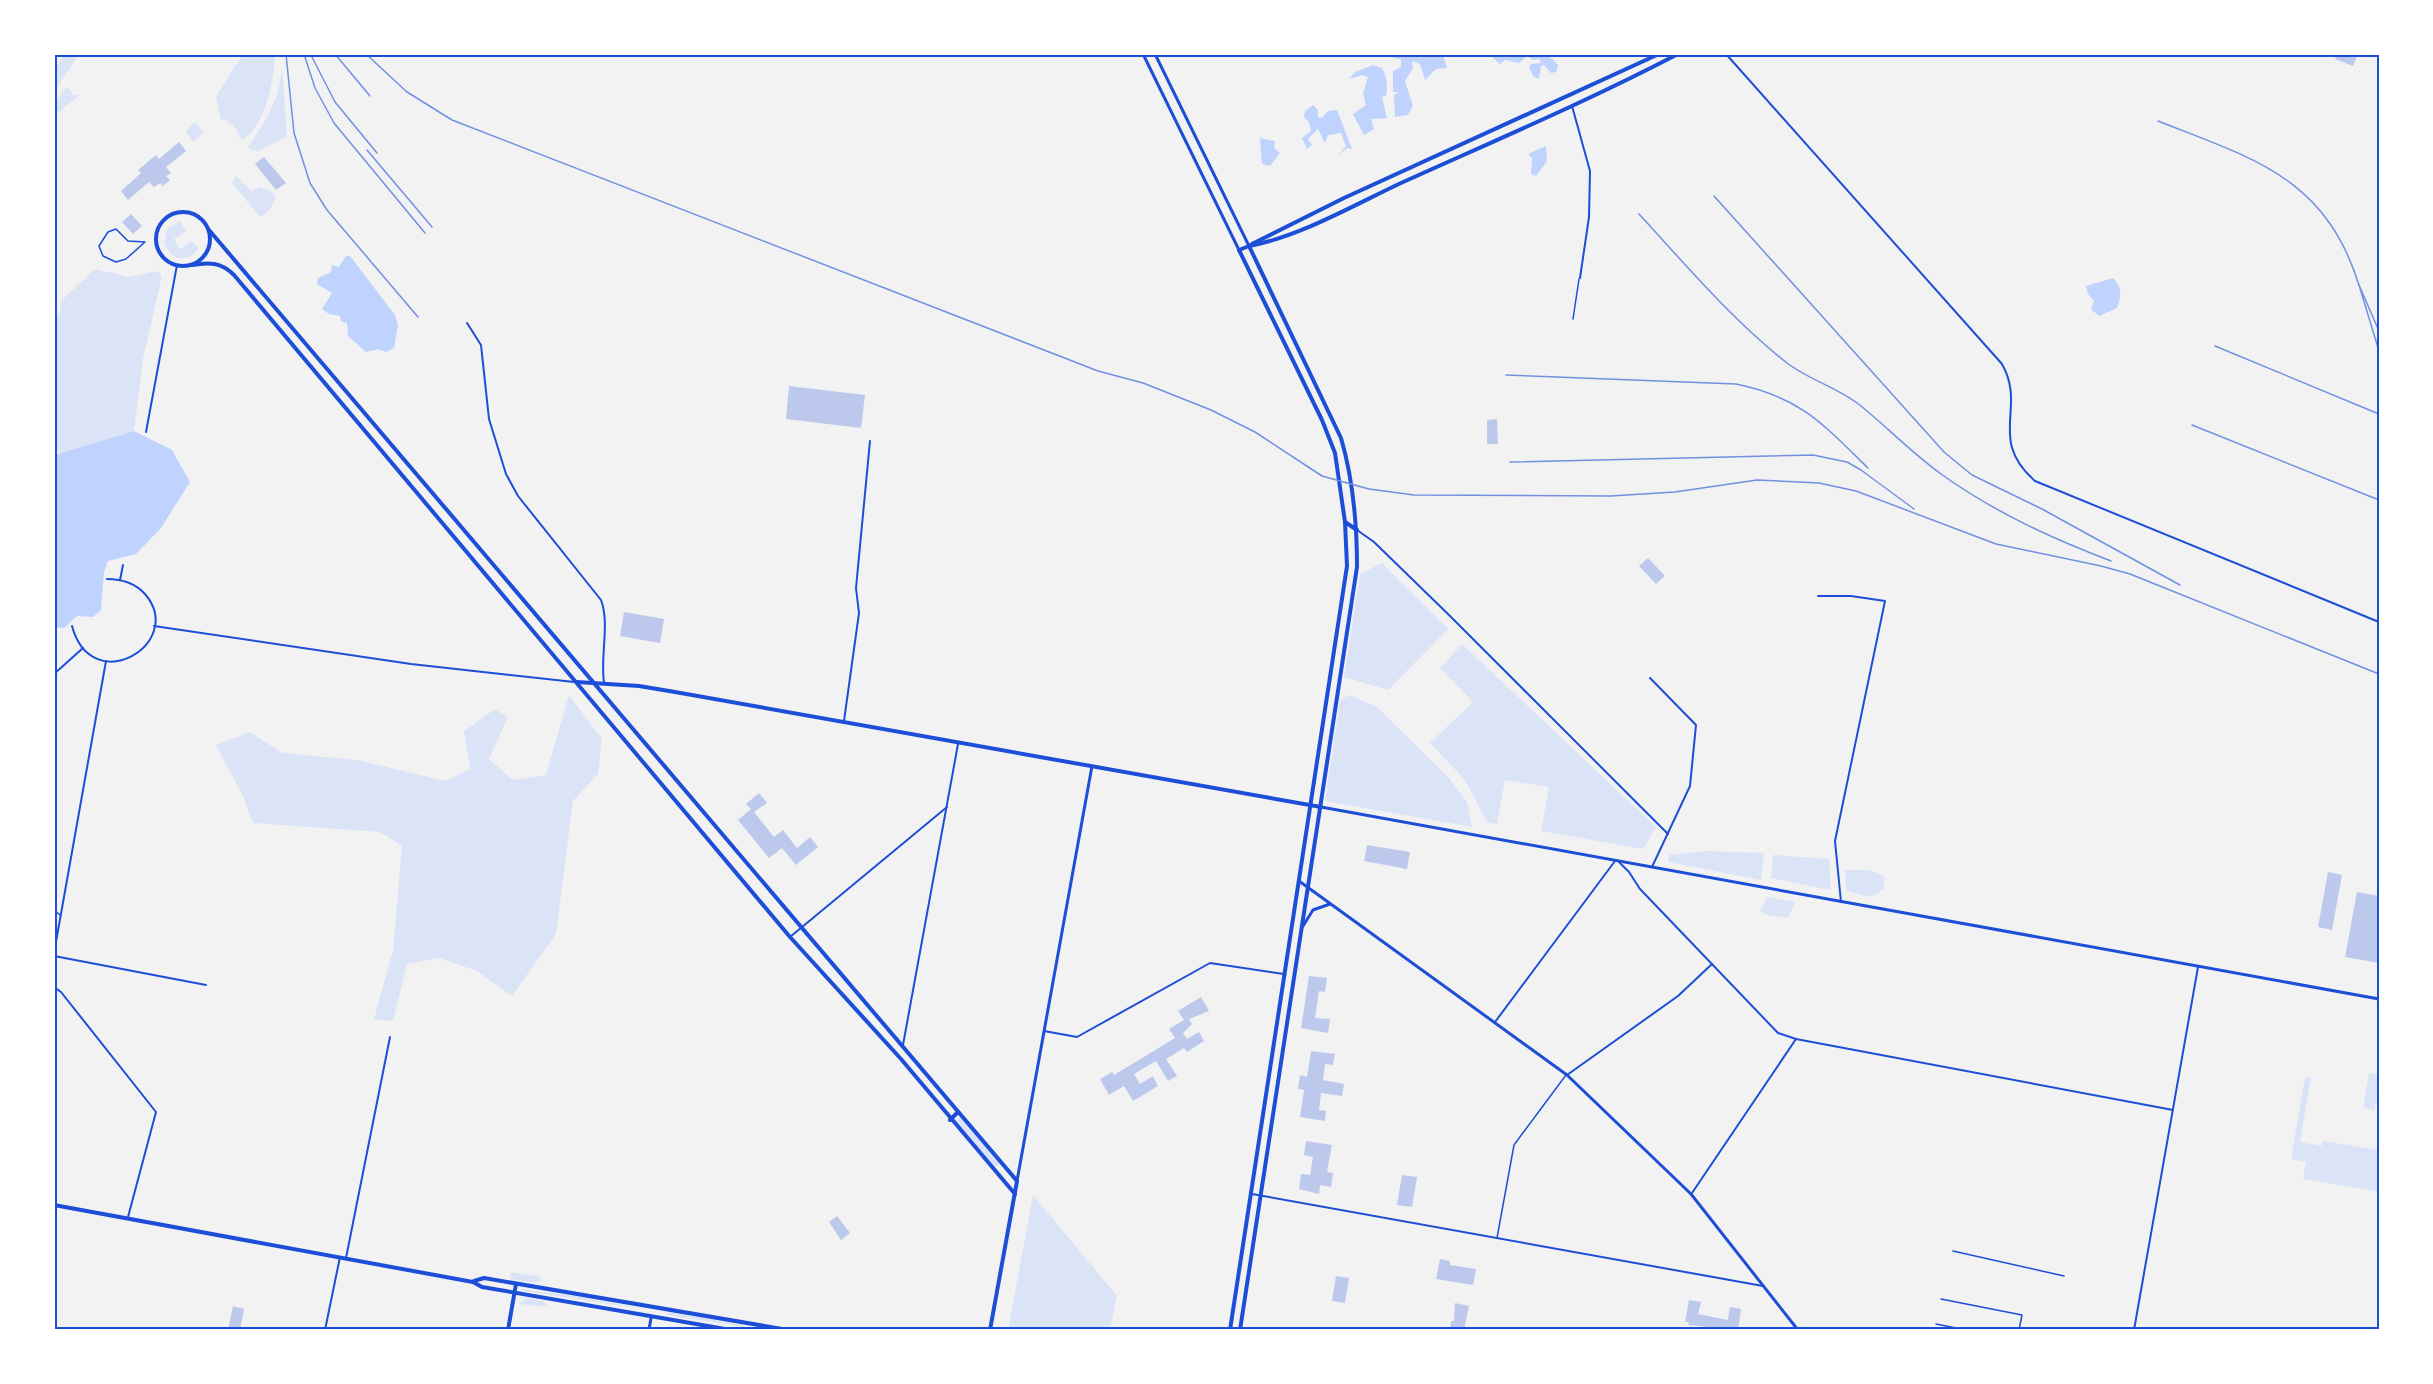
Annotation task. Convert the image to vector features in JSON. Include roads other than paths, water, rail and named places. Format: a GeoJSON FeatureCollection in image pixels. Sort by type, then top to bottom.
{"type":"FeatureCollection","features":[{"type":"Feature","properties":{"kind":"main road"},"geometry":{"type":"LineString","coordinates":[[1230,1330],[1347,566],[1345,522],[1335,453],[1322,420],[1239,250],[1334,203],[1659,54]]}},
{"type":"Feature","properties":{"kind":"main road"},"geometry":{"type":"LineString","coordinates":[[1249,246],[1266,243],[1319,221],[1572,106],[1678,54]]}},
{"type":"Feature","properties":{"kind":"main road"},"geometry":{"type":"LineString","coordinates":[[990,1330],[1017,1181],[800,929],[202,219],[190,212],[179,212],[166,218],[157,233],[157,245],[164,258],[177,265],[215,263],[223,265],[234,275],[790,937],[901,1059],[1014,1194]]}},
{"type":"Feature","properties":{"kind":"main road"},"geometry":{"type":"LineString","coordinates":[[192,265],[209,249],[209,230]]}},
{"type":"Feature","properties":{"kind":"main road"},"geometry":{"type":"LineString","coordinates":[[1240,1330],[1357,567],[1357,530],[1345,450],[1333,420],[1249,246]]}},
{"type":"Feature","properties":{"kind":"main road"},"geometry":{"type":"LineString","coordinates":[[1345,522],[1357,530]]}},
{"type":"Feature","properties":{"kind":"main road"},"geometry":{"type":"LineString","coordinates":[[576,682],[639,686],[1321,807]]}},
{"type":"Feature","properties":{"kind":"main road"},"geometry":{"type":"LineString","coordinates":[[950,1120],[958,1112]]}},
{"type":"Feature","properties":{"kind":"main road"},"geometry":{"type":"LineString","coordinates":[[54,1205],[473,1282],[482,1287],[514,1293],[731,1330]]}},
{"type":"Feature","properties":{"kind":"main road"},"geometry":{"type":"LineString","coordinates":[[473,1282],[483,1278],[788,1330]]}},
{"type":"Feature","properties":{"kind":"main road"},"geometry":{"type":"LineString","coordinates":[[508,1330],[516,1284]]}},
{"type":"Feature","properties":{"kind":"street"},"geometry":{"type":"LineString","coordinates":[[1143,54],[1239,250]]}},
{"type":"Feature","properties":{"kind":"street"},"geometry":{"type":"LineString","coordinates":[[1155,54],[1249,246]]}},
{"type":"Feature","properties":{"kind":"street"},"geometry":{"type":"LineString","coordinates":[[1726,54],[2002,364],[2011,379],[2008,428],[2012,451],[2020,468],[2035,481],[2379,622]]}},
{"type":"Feature","properties":{"kind":"street"},"geometry":{"type":"LineString","coordinates":[[1572,106],[1590,171],[1589,217],[1580,278]]}},
{"type":"Feature","properties":{"kind":"street"},"geometry":{"type":"LineString","coordinates":[[146,432],[177,265]]}},
{"type":"Feature","properties":{"kind":"street"},"geometry":{"type":"LineString","coordinates":[[467,323],[483,351],[489,419],[506,474],[518,496],[601,600],[606,619],[601,657],[604,683]]}},
{"type":"Feature","properties":{"kind":"street"},"geometry":{"type":"LineString","coordinates":[[844,721],[859,613],[856,588],[870,441]]}},
{"type":"Feature","properties":{"kind":"street"},"geometry":{"type":"LineString","coordinates":[[1357,530],[1374,542],[1449,615],[1668,834]]}},
{"type":"Feature","properties":{"kind":"street"},"geometry":{"type":"LineString","coordinates":[[120,580],[123,565]]}},
{"type":"Feature","properties":{"kind":"street"},"geometry":{"type":"LineString","coordinates":[[72,626],[83,648],[98,659],[124,660],[139,653],[146,646],[154,626],[154,615],[146,595],[138,587],[120,580],[107,579]]}},
{"type":"Feature","properties":{"kind":"street"},"geometry":{"type":"LineString","coordinates":[[1818,596],[1851,596],[1885,601],[1835,841],[1841,902]]}},
{"type":"Feature","properties":{"kind":"street"},"geometry":{"type":"LineString","coordinates":[[154,626],[411,664],[576,682]]}},
{"type":"Feature","properties":{"kind":"street"},"geometry":{"type":"LineString","coordinates":[[54,674],[83,648]]}},
{"type":"Feature","properties":{"kind":"street"},"geometry":{"type":"LineString","coordinates":[[106,661],[54,954],[206,985]]}},
{"type":"Feature","properties":{"kind":"street"},"geometry":{"type":"LineString","coordinates":[[1650,678],[1696,725],[1690,786],[1652,867]]}},
{"type":"Feature","properties":{"kind":"street"},"geometry":{"type":"LineString","coordinates":[[903,1046],[958,741]]}},
{"type":"Feature","properties":{"kind":"street"},"geometry":{"type":"LineString","coordinates":[[1017,1181],[1092,766]]}},
{"type":"Feature","properties":{"kind":"street"},"geometry":{"type":"LineString","coordinates":[[790,937],[947,807]]}},
{"type":"Feature","properties":{"kind":"street"},"geometry":{"type":"LineString","coordinates":[[1321,807],[2379,999]]}},
{"type":"Feature","properties":{"kind":"street"},"geometry":{"type":"LineString","coordinates":[[1616,860],[1778,1033],[1796,1039],[2173,1110]]}},
{"type":"Feature","properties":{"kind":"street"},"geometry":{"type":"LineString","coordinates":[[1495,1022],[1616,860]]}},
{"type":"Feature","properties":{"kind":"street"},"geometry":{"type":"LineString","coordinates":[[1299,881],[1567,1075],[1691,1194],[1798,1330]]}},
{"type":"Feature","properties":{"kind":"street"},"geometry":{"type":"LineString","coordinates":[[1303,926],[1313,910],[1331,904]]}},
{"type":"Feature","properties":{"kind":"street"},"geometry":{"type":"LineString","coordinates":[[1044,1031],[1077,1037],[1210,963],[1285,974]]}},
{"type":"Feature","properties":{"kind":"street"},"geometry":{"type":"LineString","coordinates":[[1567,1075],[1678,996],[1712,964]]}},
{"type":"Feature","properties":{"kind":"street"},"geometry":{"type":"LineString","coordinates":[[2134,1330],[2198,966]]}},
{"type":"Feature","properties":{"kind":"street"},"geometry":{"type":"LineString","coordinates":[[54,987],[61,992],[156,1112],[128,1218]]}},
{"type":"Feature","properties":{"kind":"street"},"geometry":{"type":"LineString","coordinates":[[346,1258],[390,1037]]}},
{"type":"Feature","properties":{"kind":"street"},"geometry":{"type":"LineString","coordinates":[[1691,1194],[1796,1039]]}},
{"type":"Feature","properties":{"kind":"street"},"geometry":{"type":"LineString","coordinates":[[1251,1194],[1763,1286]]}},
{"type":"Feature","properties":{"kind":"street"},"geometry":{"type":"LineString","coordinates":[[325,1330],[340,1257]]}},
{"type":"Feature","properties":{"kind":"street"},"geometry":{"type":"LineString","coordinates":[[649,1330],[651,1318]]}},
{"type":"Feature","properties":{"kind":"lane"},"geometry":{"type":"LineString","coordinates":[[116,229],[132,243],[145,242],[126,259],[116,262],[103,256],[99,246],[108,232],[116,229]]}},
{"type":"Feature","properties":{"kind":"lane"},"geometry":{"type":"LineString","coordinates":[[1573,319],[1580,278]]}},
{"type":"Feature","properties":{"kind":"lane"},"geometry":{"type":"LineString","coordinates":[[54,910],[61,915]]}},
{"type":"Feature","properties":{"kind":"lane"},"geometry":{"type":"LineString","coordinates":[[1497,1238],[1514,1145],[1567,1075]]}},
{"type":"Feature","properties":{"kind":"lane"},"geometry":{"type":"LineString","coordinates":[[1953,1251],[2064,1276]]}},
{"type":"Feature","properties":{"kind":"lane"},"geometry":{"type":"LineString","coordinates":[[1941,1299],[2022,1315],[2019,1330]]}},
{"type":"Feature","properties":{"kind":"lane"},"geometry":{"type":"LineString","coordinates":[[1936,1324],[1966,1330]]}},
{"type":"Feature","properties":{"kind":"water"},"geometry":{"type":"Polygon","coordinates":[[[1393,54],[1414,54],[1421,58],[1428,54],[1443,54],[1447,68],[1436,69],[1425,80],[1420,64],[1412,61],[1413,68],[1405,81],[1413,106],[1408,115],[1395,117],[1394,95],[1399,92],[1393,92],[1393,71],[1401,67],[1401,59],[1393,58],[1393,54]]]}},
{"type":"Feature","properties":{"kind":"water"},"geometry":{"type":"Polygon","coordinates":[[[1494,54],[1539,54],[1547,56],[1558,66],[1556,72],[1551,73],[1544,65],[1541,66],[1539,79],[1533,76],[1529,67],[1531,64],[1541,63],[1539,59],[1533,60],[1527,56],[1519,63],[1505,60],[1500,64],[1493,58],[1494,54]]]}},
{"type":"Feature","properties":{"kind":"water"},"geometry":{"type":"Polygon","coordinates":[[[1373,65],[1382,68],[1386,78],[1386,96],[1382,97],[1387,118],[1371,119],[1374,129],[1364,135],[1353,114],[1366,105],[1363,93],[1368,77],[1363,75],[1349,79],[1355,72],[1373,65]]]}},
{"type":"Feature","properties":{"kind":"water"},"geometry":{"type":"Polygon","coordinates":[[[1313,105],[1318,110],[1318,117],[1322,118],[1328,111],[1337,110],[1352,149],[1347,148],[1338,155],[1346,146],[1341,133],[1328,135],[1325,143],[1318,129],[1308,139],[1312,145],[1307,149],[1302,138],[1311,131],[1309,122],[1304,117],[1305,111],[1313,105]]]}},
{"type":"Feature","properties":{"kind":"water"},"geometry":{"type":"Polygon","coordinates":[[[1260,138],[1275,141],[1274,148],[1280,153],[1270,166],[1262,164],[1260,138]]]}},
{"type":"Feature","properties":{"kind":"water"},"geometry":{"type":"Polygon","coordinates":[[[1546,146],[1547,161],[1536,176],[1531,174],[1532,158],[1528,154],[1546,146]]]}},
{"type":"Feature","properties":{"kind":"water"},"geometry":{"type":"Polygon","coordinates":[[[346,256],[350,256],[395,315],[398,325],[394,348],[386,352],[378,349],[366,352],[348,336],[347,323],[341,321],[340,316],[329,314],[322,309],[332,293],[317,284],[318,278],[331,272],[332,265],[339,267],[346,256]]]}},
{"type":"Feature","properties":{"kind":"water"},"geometry":{"type":"Polygon","coordinates":[[[2113,278],[2120,288],[2119,304],[2117,308],[2099,316],[2091,309],[2094,301],[2088,294],[2086,286],[2113,278]]]}},
{"type":"Feature","properties":{"kind":"water"},"geometry":{"type":"Polygon","coordinates":[[[134,431],[172,450],[190,482],[161,528],[136,554],[108,561],[104,572],[101,610],[93,617],[77,616],[64,628],[54,627],[54,455],[134,431]]]}},
{"type":"Feature","properties":{"kind":"railway"},"geometry":{"type":"LineString","coordinates":[[286,54],[294,133],[310,183],[327,210],[418,317]]}},
{"type":"Feature","properties":{"kind":"railway"},"geometry":{"type":"LineString","coordinates":[[304,54],[315,88],[334,123],[425,233]]}},
{"type":"Feature","properties":{"kind":"railway"},"geometry":{"type":"LineString","coordinates":[[335,54],[370,96]]}},
{"type":"Feature","properties":{"kind":"railway"},"geometry":{"type":"LineString","coordinates":[[366,54],[407,92],[452,120],[1098,371],[1143,383],[1211,410],[1255,432],[1322,476],[1369,489],[1414,495],[1611,496],[1675,492],[1757,480],[1819,483],[1856,491],[1996,544],[2130,574],[2379,674]]}},
{"type":"Feature","properties":{"kind":"railway"},"geometry":{"type":"LineString","coordinates":[[312,57],[335,102],[377,153]]}},
{"type":"Feature","properties":{"kind":"railway"},"geometry":{"type":"LineString","coordinates":[[2158,121],[2255,161],[2282,177],[2306,196],[2327,219],[2345,249],[2359,285]]}},
{"type":"Feature","properties":{"kind":"railway"},"geometry":{"type":"LineString","coordinates":[[367,150],[432,227]]}},
{"type":"Feature","properties":{"kind":"railway"},"geometry":{"type":"LineString","coordinates":[[1714,196],[1944,452],[1972,475],[2042,509],[2180,585]]}},
{"type":"Feature","properties":{"kind":"railway"},"geometry":{"type":"LineString","coordinates":[[1639,214],[1728,310],[1787,363],[1852,400],[1961,488],[2045,533],[2111,561]]}},
{"type":"Feature","properties":{"kind":"railway"},"geometry":{"type":"LineString","coordinates":[[2379,331],[2359,285],[2379,351]]}},
{"type":"Feature","properties":{"kind":"railway"},"geometry":{"type":"LineString","coordinates":[[2215,346],[2379,414]]}},
{"type":"Feature","properties":{"kind":"railway"},"geometry":{"type":"LineString","coordinates":[[1506,375],[1736,384],[1777,396],[1809,414],[1868,468]]}},
{"type":"Feature","properties":{"kind":"railway"},"geometry":{"type":"LineString","coordinates":[[2192,425],[2379,500]]}},
{"type":"Feature","properties":{"kind":"railway"},"geometry":{"type":"LineString","coordinates":[[1510,462],[1813,455],[1847,462],[1914,509]]}}]}
